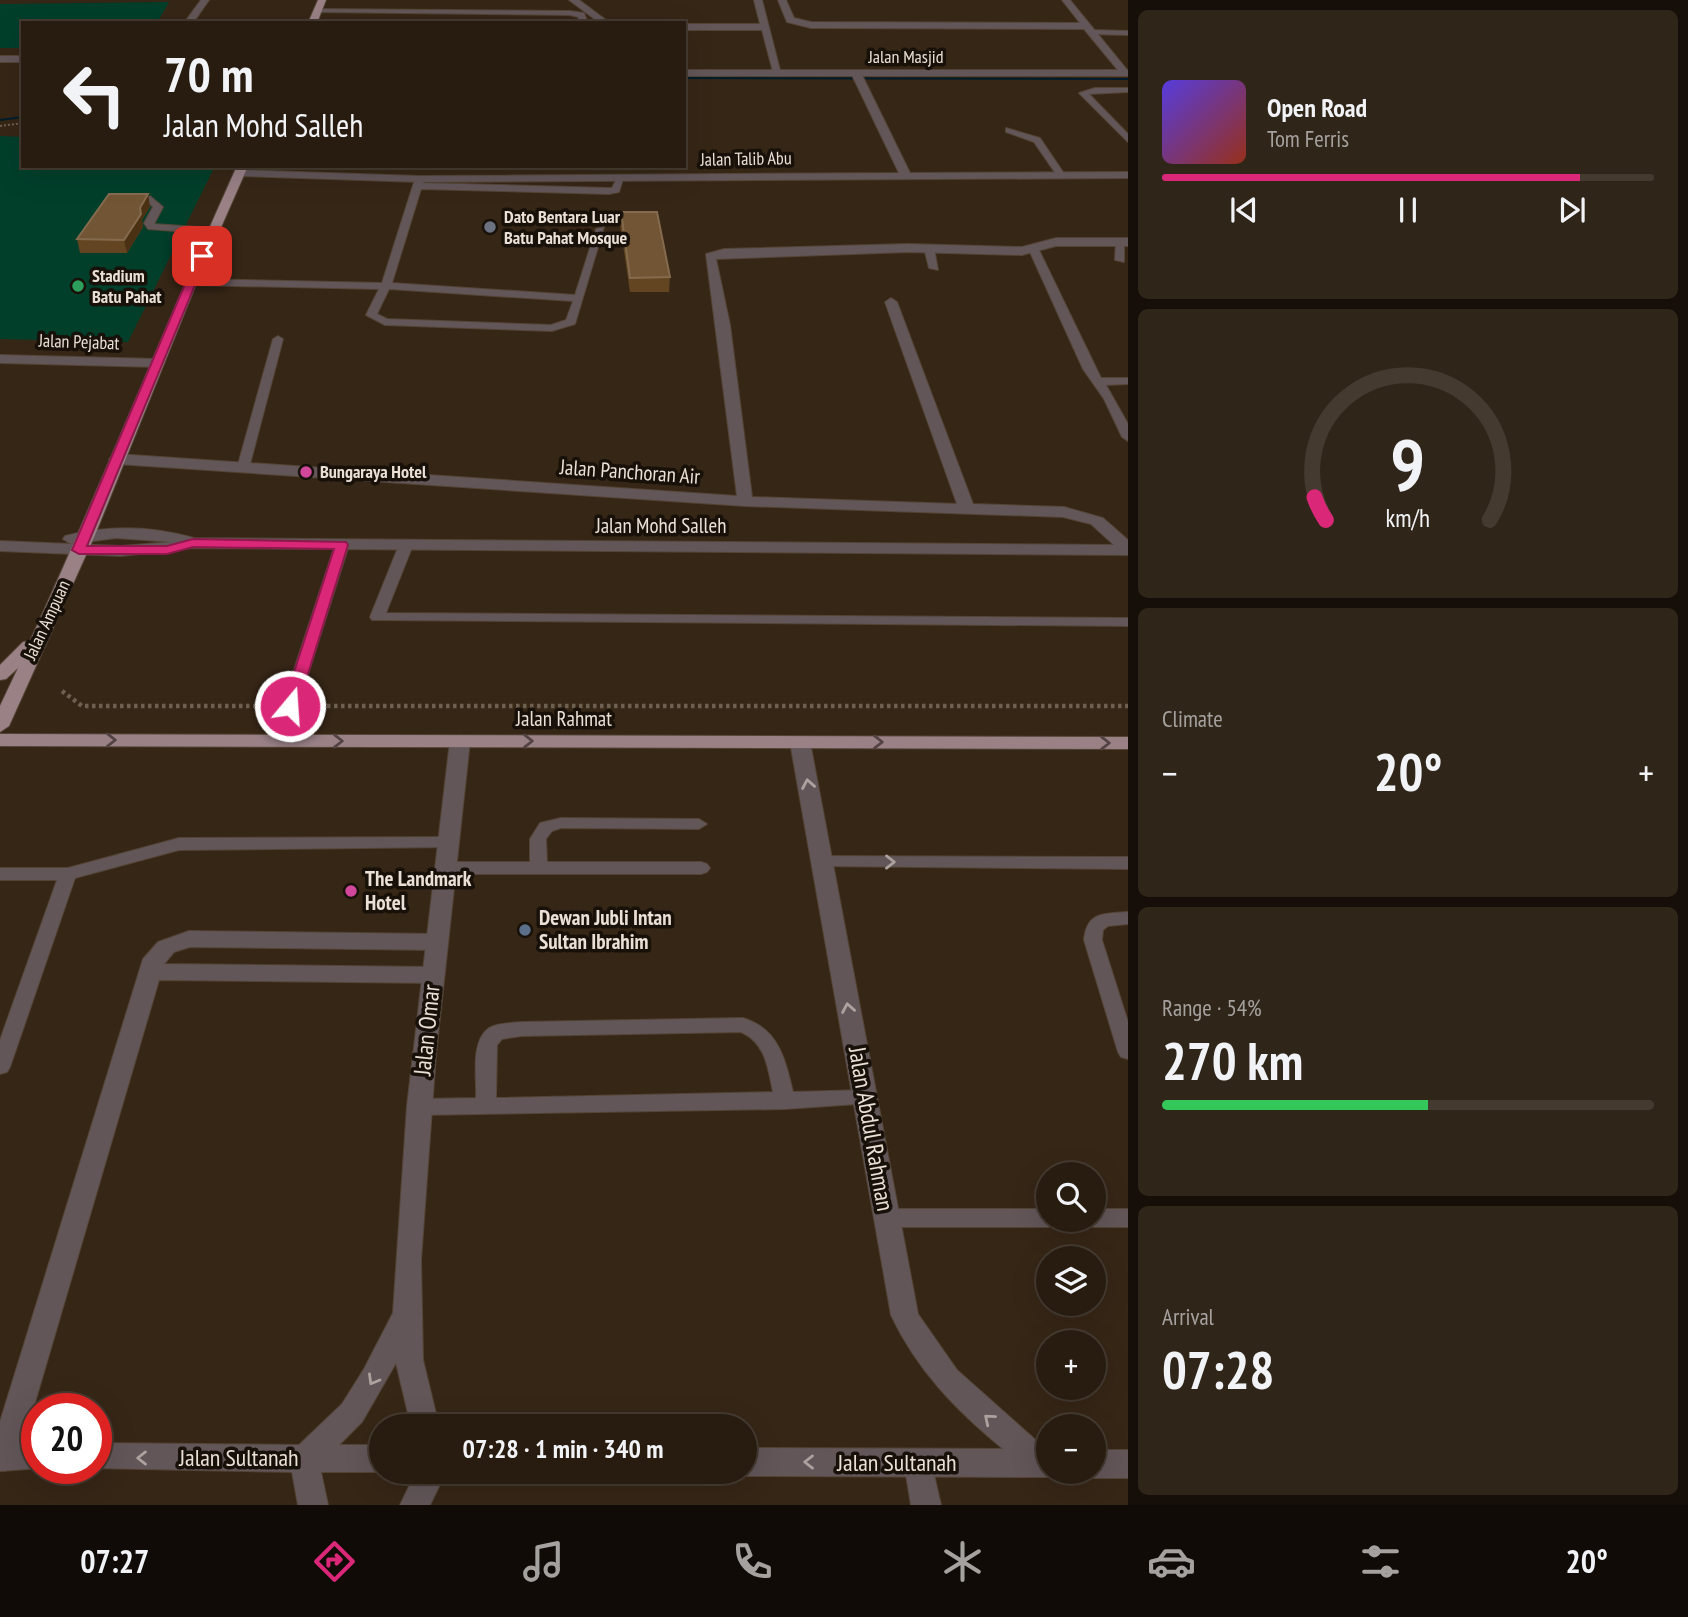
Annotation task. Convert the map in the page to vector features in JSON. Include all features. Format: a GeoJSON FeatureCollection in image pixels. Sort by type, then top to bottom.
{"type":"FeatureCollection","features":[{"type":"Feature","properties":{"kind":"main road"},"geometry":{"type":"LineString","coordinates":[[313,21],[322,0]]}},
{"type":"Feature","properties":{"kind":"main road","name":"Jalan Ampuan"},"geometry":{"type":"LineString","coordinates":[[0,726],[83,543],[191,282],[241,170]]}},
{"type":"Feature","properties":{"kind":"main road"},"geometry":{"type":"LineString","coordinates":[[0,674],[38,638]]}},
{"type":"Feature","properties":{"kind":"main road","name":"Jalan Rahmat"},"geometry":{"type":"LineString","coordinates":[[0,740],[1128,743]]}},
{"type":"Feature","properties":{"kind":"street"},"geometry":{"type":"LineString","coordinates":[[189,21],[205,0]]}},
{"type":"Feature","properties":{"kind":"street"},"geometry":{"type":"LineString","coordinates":[[573,0],[603,21]]}},
{"type":"Feature","properties":{"kind":"street"},"geometry":{"type":"LineString","coordinates":[[758,0],[778,72]]}},
{"type":"Feature","properties":{"kind":"street"},"geometry":{"type":"LineString","coordinates":[[782,0],[790,20],[811,25],[1091,29]]}},
{"type":"Feature","properties":{"kind":"street"},"geometry":{"type":"LineString","coordinates":[[1066,0],[1127,73]]}},
{"type":"Feature","properties":{"kind":"street"},"geometry":{"type":"LineString","coordinates":[[686,27],[766,27]]}},
{"type":"Feature","properties":{"kind":"street"},"geometry":{"type":"LineString","coordinates":[[0,59],[21,59]]}},
{"type":"Feature","properties":{"kind":"street","name":"Jalan Masjid"},"geometry":{"type":"LineString","coordinates":[[686,73],[778,72],[858,77],[1127,73]]}},
{"type":"Feature","properties":{"kind":"street"},"geometry":{"type":"LineString","coordinates":[[858,77],[905,174]]}},
{"type":"Feature","properties":{"kind":"street","name":"Jalan Talib Abu"},"geometry":{"type":"LineString","coordinates":[[241,170],[417,181],[621,178],[682,172],[1128,175]]}},
{"type":"Feature","properties":{"kind":"street"},"geometry":{"type":"LineString","coordinates":[[746,501],[723,325],[710,257],[715,250],[1034,250],[1056,242],[1123,242]]}},
{"type":"Feature","properties":{"kind":"street"},"geometry":{"type":"LineString","coordinates":[[891,302],[967,510]]}},
{"type":"Feature","properties":{"kind":"street","name":"Jalan Pejabat"},"geometry":{"type":"LineString","coordinates":[[0,359],[157,363]]}},
{"type":"Feature","properties":{"kind":"street","name":"Jalan Panchoran Air"},"geometry":{"type":"LineString","coordinates":[[117,459],[746,501],[1083,515],[1097,521],[1128,549]]}},
{"type":"Feature","properties":{"kind":"street","name":"Jalan Mohd Salleh"},"geometry":{"type":"LineString","coordinates":[[0,546],[83,543],[167,550],[193,543],[1128,549]]}},
{"type":"Feature","properties":{"kind":"street","name":"Jalan Omar"},"geometry":{"type":"LineString","coordinates":[[422,1414],[410,1372],[403,1319],[419,1107],[460,741]]}},
{"type":"Feature","properties":{"kind":"street","name":"Jalan Abdul Rahman"},"geometry":{"type":"LineString","coordinates":[[800,742],[905,1315],[919,1347],[947,1383],[1036,1456]]}},
{"type":"Feature","properties":{"kind":"street"},"geometry":{"type":"LineString","coordinates":[[21,1457],[2,1457],[154,959],[166,947],[189,939],[436,942]]}},
{"type":"Feature","properties":{"kind":"street"},"geometry":{"type":"LineString","coordinates":[[150,972],[433,975]]}},
{"type":"Feature","properties":{"kind":"street"},"geometry":{"type":"LineString","coordinates":[[313,1505],[304,1459],[352,1413],[403,1319]]}},
{"type":"Feature","properties":{"kind":"street","name":"Jalan Sultanah"},"geometry":{"type":"LineString","coordinates":[[112,1457],[369,1459]]}},
{"type":"Feature","properties":{"kind":"street","name":"Jalan Sultanah"},"geometry":{"type":"LineString","coordinates":[[757,1462],[1036,1463]]}},
{"type":"Feature","properties":{"kind":"street"},"geometry":{"type":"LineString","coordinates":[[919,1463],[926,1505]]}},
{"type":"Feature","properties":{"kind":"street"},"geometry":{"type":"LineString","coordinates":[[1106,1464],[1128,1464]]}},
{"type":"Feature","properties":{"kind":"street"},"geometry":{"type":"LineString","coordinates":[[415,1505],[425,1484]]}},
{"type":"Feature","properties":{"kind":"lane"},"geometry":{"type":"LineString","coordinates":[[317,11],[412,11],[582,19]]}},
{"type":"Feature","properties":{"kind":"lane"},"geometry":{"type":"LineString","coordinates":[[347,21],[351,11]]}},
{"type":"Feature","properties":{"kind":"lane"},"geometry":{"type":"LineString","coordinates":[[380,21],[384,11]]}},
{"type":"Feature","properties":{"kind":"lane"},"geometry":{"type":"LineString","coordinates":[[410,21],[412,11]]}},
{"type":"Feature","properties":{"kind":"lane"},"geometry":{"type":"LineString","coordinates":[[1091,29],[1128,33]]}},
{"type":"Feature","properties":{"kind":"lane"},"geometry":{"type":"LineString","coordinates":[[1128,90],[1095,90],[1083,93],[1128,139]]}},
{"type":"Feature","properties":{"kind":"lane"},"geometry":{"type":"LineString","coordinates":[[1009,130],[1037,140],[1061,175]]}},
{"type":"Feature","properties":{"kind":"lane"},"geometry":{"type":"LineString","coordinates":[[419,168],[386,286],[372,315],[385,322],[552,328],[571,322],[576,298],[601,229]]}},
{"type":"Feature","properties":{"kind":"lane"},"geometry":{"type":"LineString","coordinates":[[150,199],[158,207],[149,223],[151,227],[213,231]]}},
{"type":"Feature","properties":{"kind":"lane"},"geometry":{"type":"LineString","coordinates":[[1120,260],[1123,242]]}},
{"type":"Feature","properties":{"kind":"lane"},"geometry":{"type":"LineString","coordinates":[[929,248],[934,268]]}},
{"type":"Feature","properties":{"kind":"lane"},"geometry":{"type":"LineString","coordinates":[[1034,250],[1088,369],[1099,382],[1128,437]]}},
{"type":"Feature","properties":{"kind":"lane"},"geometry":{"type":"LineString","coordinates":[[191,282],[386,286],[576,298]]}},
{"type":"Feature","properties":{"kind":"lane"},"geometry":{"type":"LineString","coordinates":[[243,468],[278,339]]}},
{"type":"Feature","properties":{"kind":"lane"},"geometry":{"type":"LineString","coordinates":[[1099,382],[1128,382]]}},
{"type":"Feature","properties":{"kind":"lane"},"geometry":{"type":"LineString","coordinates":[[290,706],[342,545]]}},
{"type":"Feature","properties":{"kind":"lane"},"geometry":{"type":"LineString","coordinates":[[406,545],[377,617],[1128,622]]}},
{"type":"Feature","properties":{"kind":"lane"},"geometry":{"type":"LineString","coordinates":[[539,868],[538,839],[545,827],[561,823],[699,824]]}},
{"type":"Feature","properties":{"kind":"lane"},"geometry":{"type":"LineString","coordinates":[[0,874],[68,874],[179,844],[447,844]]}},
{"type":"Feature","properties":{"kind":"lane"},"geometry":{"type":"LineString","coordinates":[[822,862],[1128,863]]}},
{"type":"Feature","properties":{"kind":"lane"},"geometry":{"type":"LineString","coordinates":[[444,868],[701,868]]}},
{"type":"Feature","properties":{"kind":"lane"},"geometry":{"type":"LineString","coordinates":[[0,1067],[68,874]]}},
{"type":"Feature","properties":{"kind":"lane"},"geometry":{"type":"LineString","coordinates":[[1128,918],[1103,920],[1094,928],[1093,940],[1128,1052]]}},
{"type":"Feature","properties":{"kind":"lane"},"geometry":{"type":"LineString","coordinates":[[486,1106],[487,1043],[496,1033],[522,1030],[743,1025],[759,1030],[769,1042],[785,1101]]}},
{"type":"Feature","properties":{"kind":"lane"},"geometry":{"type":"LineString","coordinates":[[419,1107],[865,1098]]}},
{"type":"Feature","properties":{"kind":"lane"},"geometry":{"type":"LineString","coordinates":[[887,1218],[1036,1218]]}},
{"type":"Feature","properties":{"kind":"lane"},"geometry":{"type":"LineString","coordinates":[[1106,1218],[1128,1218]]}},
{"type":"Feature","properties":{"kind":"path"},"geometry":{"type":"LineString","coordinates":[[0,126],[21,123]]}},
{"type":"Feature","properties":{"kind":"path"},"geometry":{"type":"LineString","coordinates":[[62,691],[82,706],[1128,706]]}},
{"type":"Feature","properties":{"kind":"green space"},"geometry":{"type":"Polygon","coordinates":[[[169,2],[158,21],[21,21],[21,48],[0,48],[0,4],[169,2]]]}},
{"type":"Feature","properties":{"kind":"green space","name":"Stadium Batu Pahat"},"geometry":{"type":"Polygon","coordinates":[[[0,136],[21,137],[21,168],[214,168],[128,342],[0,339],[0,136]]]}},
{"type":"Feature","properties":{"kind":"building"},"geometry":{"type":"Polygon","coordinates":[[[109,194],[148,194],[140,208],[141,214],[124,240],[77,239],[109,194]]]}},
{"type":"Feature","properties":{"kind":"building"},"geometry":{"type":"Polygon","coordinates":[[[621,212],[657,212],[670,277],[630,278],[621,212]]]}},
{"type":"Feature","properties":{"kind":"waterway"},"geometry":{"type":"LineString","coordinates":[[686,78],[1128,79]]}},
{"type":"Feature","properties":{"kind":"waterway"},"geometry":{"type":"LineString","coordinates":[[0,120],[21,117]]}},
{"type":"Feature","properties":{"kind":"place","name":"Dato Bentara Luar Batu Pahat Mosque"},"geometry":{"type":"Point","coordinates":[490,227]}},
{"type":"Feature","properties":{"kind":"place","name":"Stadium Batu Pahat"},"geometry":{"type":"Point","coordinates":[78,286]}},
{"type":"Feature","properties":{"kind":"place","name":"Bungaraya Hotel"},"geometry":{"type":"Point","coordinates":[306,472]}},
{"type":"Feature","properties":{"kind":"place","name":"The Landmark Hotel"},"geometry":{"type":"Point","coordinates":[351,891]}},
{"type":"Feature","properties":{"kind":"place","name":"Dewan Jubli Intan Sultan Ibrahim"},"geometry":{"type":"Point","coordinates":[525,930]}},
{"type":"Feature","properties":{"kind":"route"},"geometry":{"type":"LineString","coordinates":[[202,256],[79,550],[167,550],[193,543],[342,545],[290,706]]}}]}
